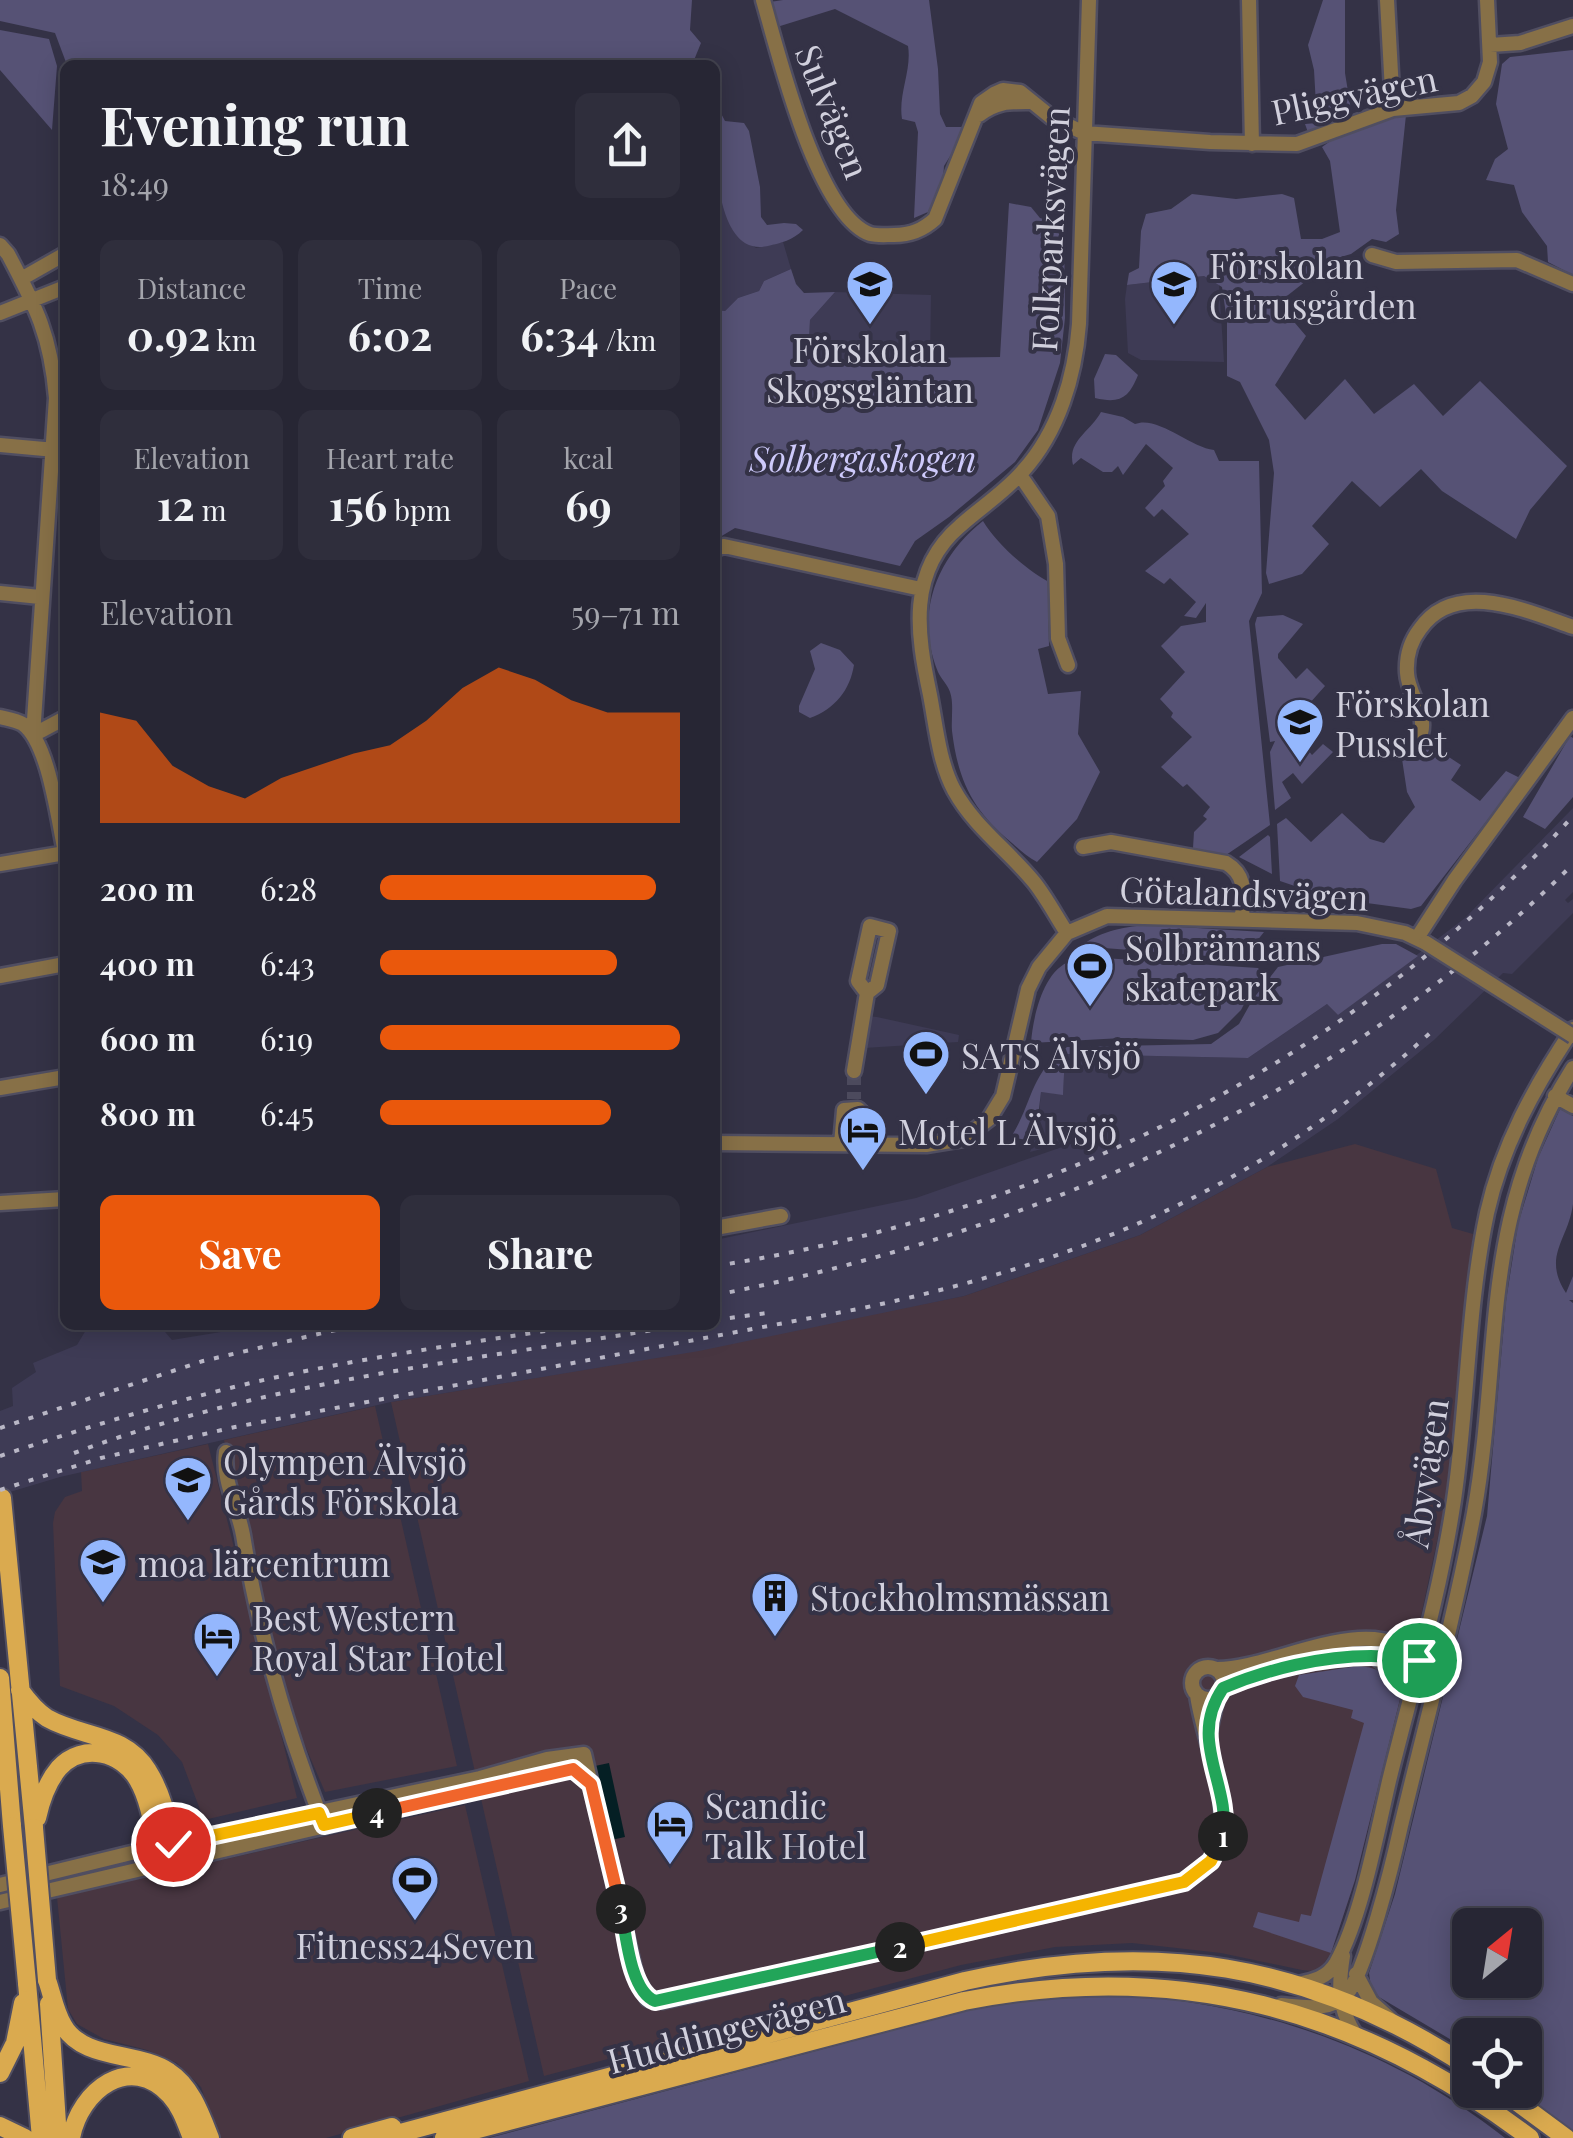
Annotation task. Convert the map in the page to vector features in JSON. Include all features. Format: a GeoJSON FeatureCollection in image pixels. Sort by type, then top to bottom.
{"type":"FeatureCollection","features":[{"type":"Feature","properties":{"kind":"main road"},"geometry":{"type":"LineString","coordinates":[[2,1498],[34,1828],[58,2138]]}},
{"type":"Feature","properties":{"kind":"main road"},"geometry":{"type":"LineString","coordinates":[[0,1678],[41,2138]]}},
{"type":"Feature","properties":{"kind":"main road"},"geometry":{"type":"LineString","coordinates":[[18,1688],[53,1721],[108,1738],[132,1752],[148,1769],[156,1786],[167,1854]]}},
{"type":"Feature","properties":{"kind":"main road"},"geometry":{"type":"LineString","coordinates":[[34,1828],[46,1791],[60,1767],[81,1754],[100,1753],[124,1763],[139,1782],[167,1854]]}},
{"type":"Feature","properties":{"kind":"main road"},"geometry":{"type":"LineString","coordinates":[[0,1808],[12,1826]]}},
{"type":"Feature","properties":{"kind":"main road","name":"Huddingevägen"},"geometry":{"type":"LineString","coordinates":[[438,2131],[1005,1972],[1100,1960],[1170,1960],[1297,1984],[1394,2023],[1452,2057]]}},
{"type":"Feature","properties":{"kind":"main road"},"geometry":{"type":"LineString","coordinates":[[47,1980],[63,2025],[72,2035],[90,2048],[144,2060],[171,2072],[184,2086],[192,2115],[192,2138]]}},
{"type":"Feature","properties":{"kind":"main road"},"geometry":{"type":"LineString","coordinates":[[0,2073],[15,2044],[27,1983]]}},
{"type":"Feature","properties":{"kind":"main road","name":"Huddingevägen"},"geometry":{"type":"LineString","coordinates":[[382,2138],[438,2131],[1007,1992],[1094,1984],[1211,1993],[1260,2004],[1356,2036],[1464,2092],[1530,2138]]}},
{"type":"Feature","properties":{"kind":"main road"},"geometry":{"type":"LineString","coordinates":[[71,2138],[82,2106],[96,2088],[111,2080],[144,2080],[159,2087],[192,2115],[210,2138]]}},
{"type":"Feature","properties":{"kind":"main road"},"geometry":{"type":"LineString","coordinates":[[1525,2108],[1566,2138]]}},
{"type":"Feature","properties":{"kind":"main road"},"geometry":{"type":"LineString","coordinates":[[352,2138],[408,2122],[438,2131]]}},
{"type":"Feature","properties":{"kind":"main road"},"geometry":{"type":"LineString","coordinates":[[0,2126],[26,2138]]}},
{"type":"Feature","properties":{"kind":"street","name":"Sulvägen"},"geometry":{"type":"LineString","coordinates":[[763,0],[790,96],[813,158],[847,215],[869,234],[904,235],[924,229],[935,219],[974,119],[990,106],[1008,100],[1032,102],[1084,133]]}},
{"type":"Feature","properties":{"kind":"street","name":"Folkparksvägen"},"geometry":{"type":"LineString","coordinates":[[1067,933],[1034,882],[977,826],[952,787],[944,764],[917,617],[934,556],[944,542],[1020,475],[1051,432],[1060,410],[1078,339],[1088,0]]}},
{"type":"Feature","properties":{"kind":"street"},"geometry":{"type":"LineString","coordinates":[[1249,0],[1252,144]]}},
{"type":"Feature","properties":{"kind":"street"},"geometry":{"type":"LineString","coordinates":[[1387,0],[1393,109]]}},
{"type":"Feature","properties":{"kind":"street","name":"Pliggvägen"},"geometry":{"type":"LineString","coordinates":[[1084,133],[1297,144],[1393,109],[1467,100],[1484,82],[1490,45],[1487,0]]}},
{"type":"Feature","properties":{"kind":"street"},"geometry":{"type":"LineString","coordinates":[[1490,45],[1520,43],[1573,26]]}},
{"type":"Feature","properties":{"kind":"street"},"geometry":{"type":"LineString","coordinates":[[0,246],[33,302],[52,355],[55,450],[40,597],[33,735],[44,761],[60,831]]}},
{"type":"Feature","properties":{"kind":"street"},"geometry":{"type":"LineString","coordinates":[[1372,255],[1396,262],[1517,260],[1573,284]]}},
{"type":"Feature","properties":{"kind":"street"},"geometry":{"type":"LineString","coordinates":[[21,278],[60,257]]}},
{"type":"Feature","properties":{"kind":"street"},"geometry":{"type":"LineString","coordinates":[[0,313],[60,289]]}},
{"type":"Feature","properties":{"kind":"street"},"geometry":{"type":"LineString","coordinates":[[0,445],[55,450]]}},
{"type":"Feature","properties":{"kind":"street"},"geometry":{"type":"LineString","coordinates":[[1020,475],[1048,516],[1056,564],[1058,638],[1068,665]]}},
{"type":"Feature","properties":{"kind":"street"},"geometry":{"type":"LineString","coordinates":[[720,547],[922,588]]}},
{"type":"Feature","properties":{"kind":"street"},"geometry":{"type":"LineString","coordinates":[[0,593],[40,597]]}},
{"type":"Feature","properties":{"kind":"street"},"geometry":{"type":"LineString","coordinates":[[1421,733],[1422,718],[1406,668],[1416,634],[1434,614],[1477,600],[1573,627]]}},
{"type":"Feature","properties":{"kind":"street"},"geometry":{"type":"LineString","coordinates":[[0,717],[17,721],[33,735]]}},
{"type":"Feature","properties":{"kind":"street"},"geometry":{"type":"LineString","coordinates":[[1421,940],[1454,880],[1573,718]]}},
{"type":"Feature","properties":{"kind":"street"},"geometry":{"type":"LineString","coordinates":[[33,735],[60,721]]}},
{"type":"Feature","properties":{"kind":"street"},"geometry":{"type":"LineString","coordinates":[[1083,847],[1111,842],[1235,868],[1244,884],[1242,918]]}},
{"type":"Feature","properties":{"kind":"street"},"geometry":{"type":"LineString","coordinates":[[0,864],[60,854]]}},
{"type":"Feature","properties":{"kind":"street","name":"Götalandsvägen"},"geometry":{"type":"LineString","coordinates":[[1067,933],[1108,916],[1382,926],[1421,940],[1573,1032]]}},
{"type":"Feature","properties":{"kind":"street"},"geometry":{"type":"LineString","coordinates":[[720,1143],[865,1144],[962,1139],[989,1119],[1003,1096],[1028,989],[1039,967],[1067,933]]}},
{"type":"Feature","properties":{"kind":"street"},"geometry":{"type":"LineString","coordinates":[[0,976],[60,965]]}},
{"type":"Feature","properties":{"kind":"street"},"geometry":{"type":"LineString","coordinates":[[854,1070],[866,993]]}},
{"type":"Feature","properties":{"kind":"street","name":"Åbyvägen"},"geometry":{"type":"LineString","coordinates":[[1356,2036],[1346,2022],[1338,1990],[1347,1935],[1371,1856],[1454,1504],[1476,1278],[1487,1214],[1513,1134],[1552,1061],[1573,1032]]}},
{"type":"Feature","properties":{"kind":"street"},"geometry":{"type":"LineString","coordinates":[[1552,1061],[1549,1085],[1556,1096],[1573,1106]]}},
{"type":"Feature","properties":{"kind":"street","name":"Åbyvägen"},"geometry":{"type":"LineString","coordinates":[[1340,2000],[1356,1974],[1394,1854],[1474,1511],[1505,1233],[1522,1169],[1573,1068]]}},
{"type":"Feature","properties":{"kind":"street"},"geometry":{"type":"LineString","coordinates":[[0,1088],[60,1078]]}},
{"type":"Feature","properties":{"kind":"street"},"geometry":{"type":"LineString","coordinates":[[841,1144],[844,1110],[854,1103],[866,1117],[865,1144]]}},
{"type":"Feature","properties":{"kind":"street"},"geometry":{"type":"LineString","coordinates":[[0,1203],[60,1200]]}},
{"type":"Feature","properties":{"kind":"street"},"geometry":{"type":"LineString","coordinates":[[0,1213],[48,1201]]}},
{"type":"Feature","properties":{"kind":"street"},"geometry":{"type":"LineString","coordinates":[[720,1227],[781,1216]]}},
{"type":"Feature","properties":{"kind":"street"},"geometry":{"type":"LineString","coordinates":[[226,1452],[231,1496],[275,1690],[322,1819]]}},
{"type":"Feature","properties":{"kind":"street"},"geometry":{"type":"LineString","coordinates":[[322,1819],[562,1755],[584,1754],[636,1976],[648,1999],[663,2001],[1184,1882],[1211,1861],[1222,1838],[1222,1810],[1201,1727],[1198,1695],[1192,1686],[1196,1672],[1205,1667],[1236,1667],[1335,1643],[1362,1641],[1394,1643],[1409,1649],[1419,1660]]}},
{"type":"Feature","properties":{"kind":"street"},"geometry":{"type":"LineString","coordinates":[[1372,1656],[1402,1678],[1411,1694]]}},
{"type":"Feature","properties":{"kind":"street"},"geometry":{"type":"LineString","coordinates":[[1198,1695],[1207,1699],[1280,1670],[1372,1656],[1440,1665]]}},
{"type":"Feature","properties":{"kind":"street"},"geometry":{"type":"LineString","coordinates":[[1207,1742],[1223,1677],[1216,1669]]}},
{"type":"Feature","properties":{"kind":"street"},"geometry":{"type":"LineString","coordinates":[[0,1885],[565,1770],[578,1772],[591,1784]]}},
{"type":"Feature","properties":{"kind":"street"},"geometry":{"type":"LineString","coordinates":[[0,1902],[167,1854]]}},
{"type":"Feature","properties":{"kind":"street","name":"Åbyvägen"},"geometry":{"type":"LineString","coordinates":[[1297,1984],[1328,1974],[1347,1935]]}},
{"type":"Feature","properties":{"kind":"street"},"geometry":{"type":"LineString","coordinates":[[1356,1974],[1371,2002],[1394,2023]]}},
{"type":"Feature","properties":{"kind":"street"},"geometry":{"type":"LineString","coordinates":[[1260,2004],[1319,2007],[1340,2000]]}},
{"type":"Feature","properties":{"kind":"shaded area"},"geometry":{"type":"Polygon","coordinates":[[[720,197],[736,233],[756,248],[783,242],[791,269],[764,281],[759,291],[738,298],[725,311],[720,310],[720,197]]]}},
{"type":"Feature","properties":{"kind":"shaded area","name":"Förskolan Citrusgården"},"geometry":{"type":"Polygon","coordinates":[[[1204,276],[1219,285],[1224,362],[1141,360],[1128,353],[1127,285],[1204,276]]]}},
{"type":"Feature","properties":{"kind":"shaded area","name":"Förskolan Skogsgläntan"},"geometry":{"type":"Polygon","coordinates":[[[835,292],[931,295],[930,359],[827,359],[807,353],[810,320],[835,292]]]}},
{"type":"Feature","properties":{"kind":"shaded area"},"geometry":{"type":"Polygon","coordinates":[[[1573,808],[1573,892],[1565,900],[1568,903],[1573,899],[1573,913],[1512,974],[1503,973],[1434,1040],[1338,1119],[1267,1167],[1140,1235],[964,1296],[699,1351],[391,1402],[60,1477],[0,1495],[0,1411],[13,1406],[12,1388],[36,1372],[33,1363],[77,1345],[86,1330],[163,1330],[172,1340],[233,1330],[720,1330],[720,1239],[916,1198],[1088,1138],[1091,1136],[1030,1152],[1035,1139],[1026,1140],[1025,1132],[1038,1125],[1041,1092],[1063,1094],[1065,1054],[1248,1058],[1327,1004],[1338,1015],[1465,918],[1573,808]]]}},
{"type":"Feature","properties":{"kind":"shaded area"},"geometry":{"type":"Polygon","coordinates":[[[867,1016],[959,1035],[958,1042],[864,1048],[867,1016]]]}},
{"type":"Feature","properties":{"kind":"shaded area"},"geometry":{"type":"Polygon","coordinates":[[[1355,1144],[1436,1169],[1452,1228],[1473,1234],[1445,1504],[1355,1880],[1331,1953],[1322,1966],[1313,1971],[1302,1970],[1221,1953],[1132,1943],[1055,1947],[961,1965],[544,2076],[391,1402],[630,1362],[964,1296],[1140,1235],[1267,1167],[1355,1144]]]}},
{"type":"Feature","properties":{"kind":"shaded area"},"geometry":{"type":"Polygon","coordinates":[[[375,1406],[457,1766],[325,1792],[282,1692],[224,1440],[375,1406]]]}},
{"type":"Feature","properties":{"kind":"shaded area"},"geometry":{"type":"Polygon","coordinates":[[[208,1444],[297,1798],[204,1820],[182,1762],[158,1735],[114,1706],[60,1686],[53,1523],[65,1497],[82,1491],[81,1472],[208,1444]]]}},
{"type":"Feature","properties":{"kind":"shaded area"},"geometry":{"type":"Polygon","coordinates":[[[609,1763],[625,1837],[611,1840],[595,1766],[609,1763]]]}},
{"type":"Feature","properties":{"kind":"shaded area"},"geometry":{"type":"Polygon","coordinates":[[[465,1805],[529,2081],[326,2138],[219,2138],[201,2087],[177,2063],[104,2039],[77,2024],[68,2009],[57,1897],[465,1805]]]}},
{"type":"Feature","properties":{"kind":"green space"},"geometry":{"type":"Polygon","coordinates":[[[0,0],[692,0],[690,30],[701,43],[694,60],[65,60],[55,33],[0,21],[0,0]]]}},
{"type":"Feature","properties":{"kind":"green space"},"geometry":{"type":"Polygon","coordinates":[[[929,0],[940,114],[946,127],[968,127],[944,166],[943,180],[928,212],[914,218],[918,132],[915,122],[902,119],[901,110],[908,46],[835,9],[777,27],[770,2],[929,0]]]}},
{"type":"Feature","properties":{"kind":"green space"},"geometry":{"type":"Polygon","coordinates":[[[1323,0],[1345,0],[1345,73],[1351,110],[1310,138],[1305,124],[1317,123],[1314,70],[1308,45],[1323,0]]]}},
{"type":"Feature","properties":{"kind":"green space"},"geometry":{"type":"Polygon","coordinates":[[[0,30],[49,39],[57,66],[52,130],[0,70],[0,30]]]}},
{"type":"Feature","properties":{"kind":"green space"},"geometry":{"type":"Polygon","coordinates":[[[1573,50],[1573,275],[1548,262],[1547,246],[1522,212],[1514,185],[1486,180],[1495,159],[1508,149],[1496,104],[1502,64],[1510,57],[1573,50]]]}},
{"type":"Feature","properties":{"kind":"green space"},"geometry":{"type":"Polygon","coordinates":[[[720,112],[725,121],[744,123],[749,131],[760,187],[761,217],[767,225],[796,224],[803,230],[768,246],[749,245],[735,234],[720,191],[720,112]]]}},
{"type":"Feature","properties":{"kind":"green space"},"geometry":{"type":"Polygon","coordinates":[[[1406,115],[1396,210],[1399,234],[1386,242],[1372,239],[1351,254],[1334,259],[1278,303],[1306,336],[1275,385],[1305,420],[1345,379],[1374,414],[1414,384],[1443,416],[1480,381],[1567,466],[1530,510],[1516,539],[1442,491],[1421,469],[1380,507],[1352,481],[1312,526],[1329,544],[1302,574],[1269,584],[1266,573],[1274,473],[1269,440],[1240,382],[1227,376],[1227,321],[1222,287],[1204,276],[1127,285],[1129,273],[1139,268],[1141,231],[1146,214],[1171,209],[1192,194],[1236,199],[1282,194],[1294,198],[1301,239],[1322,239],[1340,232],[1330,161],[1322,147],[1353,125],[1406,115]]]}},
{"type":"Feature","properties":{"kind":"green space","name":"Solbergaskogen"},"geometry":{"type":"Polygon","coordinates":[[[1009,203],[1031,207],[1040,218],[1058,224],[1064,220],[1065,318],[1060,363],[1038,430],[1015,462],[915,541],[900,566],[735,528],[720,537],[720,310],[725,311],[738,298],[759,291],[764,281],[791,269],[804,293],[835,292],[810,320],[808,354],[827,359],[1000,357],[1009,203]]]}},
{"type":"Feature","properties":{"kind":"green space"},"geometry":{"type":"Polygon","coordinates":[[[1105,354],[1116,355],[1138,375],[1127,394],[1117,399],[1095,398],[1094,379],[1105,354]]]}},
{"type":"Feature","properties":{"kind":"green space"},"geometry":{"type":"Polygon","coordinates":[[[1101,412],[1135,424],[1163,427],[1214,450],[1219,461],[1259,461],[1262,593],[1249,621],[1270,825],[1226,855],[1193,848],[1194,832],[1207,819],[1203,816],[1210,807],[1187,784],[1183,787],[1161,767],[1192,737],[1171,717],[1173,713],[1160,699],[1185,672],[1161,646],[1181,626],[1206,622],[1206,603],[1196,618],[1184,616],[1196,602],[1170,578],[1164,584],[1145,571],[1189,534],[1162,509],[1154,517],[1145,508],[1165,486],[1163,481],[1173,468],[1146,444],[1123,475],[1118,466],[1112,472],[1103,472],[1081,458],[1073,465],[1076,443],[1101,412]]]}},
{"type":"Feature","properties":{"kind":"green space"},"geometry":{"type":"Polygon","coordinates":[[[983,521],[1013,556],[1051,583],[1049,646],[1038,649],[1048,694],[1081,691],[1078,734],[1100,772],[1077,819],[1037,862],[987,819],[963,780],[952,731],[951,696],[931,650],[928,629],[934,588],[953,552],[983,521]]]}},
{"type":"Feature","properties":{"kind":"green space"},"geometry":{"type":"Polygon","coordinates":[[[1283,615],[1303,624],[1278,658],[1296,679],[1307,668],[1325,686],[1301,713],[1305,718],[1295,734],[1312,755],[1323,744],[1333,752],[1302,784],[1293,773],[1282,782],[1291,798],[1275,810],[1270,752],[1275,741],[1270,742],[1255,624],[1257,617],[1283,615]]]}},
{"type":"Feature","properties":{"kind":"green space"},"geometry":{"type":"Polygon","coordinates":[[[821,643],[840,650],[854,665],[840,698],[810,718],[799,712],[799,706],[815,669],[810,651],[821,643]]]}},
{"type":"Feature","properties":{"kind":"green space"},"geometry":{"type":"Polygon","coordinates":[[[1570,736],[1573,797],[1545,829],[1523,817],[1570,736]]]}},
{"type":"Feature","properties":{"kind":"green space"},"geometry":{"type":"Polygon","coordinates":[[[1423,740],[1461,765],[1451,780],[1480,801],[1506,771],[1520,778],[1421,906],[1411,909],[1330,898],[1280,881],[1277,824],[1286,818],[1311,842],[1342,813],[1370,839],[1384,843],[1415,807],[1407,792],[1402,759],[1423,740]]]}},
{"type":"Feature","properties":{"kind":"green space"},"geometry":{"type":"Polygon","coordinates":[[[1270,837],[1272,874],[1239,857],[1270,837]]]}},
{"type":"Feature","properties":{"kind":"green space"},"geometry":{"type":"Polygon","coordinates":[[[1146,925],[1264,932],[1245,956],[1234,958],[1104,948],[1080,953],[1079,948],[1102,934],[1146,925]]]}},
{"type":"Feature","properties":{"kind":"green space"},"geometry":{"type":"Polygon","coordinates":[[[1396,944],[1418,956],[1338,1015],[1327,1004],[1248,1058],[1065,1054],[1063,1095],[1041,1092],[1037,1125],[1025,1132],[1026,1140],[1011,1137],[1038,1078],[1067,1047],[1211,1044],[1239,1024],[1278,967],[1396,944]]]}},
{"type":"Feature","properties":{"kind":"green space"},"geometry":{"type":"Polygon","coordinates":[[[1103,958],[1258,968],[1261,972],[1241,1010],[1218,1033],[1193,1040],[1122,1038],[1031,1043],[1037,1008],[1053,974],[1071,961],[1103,958]]]}},
{"type":"Feature","properties":{"kind":"green space"},"geometry":{"type":"Polygon","coordinates":[[[1560,1109],[1573,1116],[1573,1204],[1556,1269],[1566,1293],[1573,1276],[1573,1300],[1569,1300],[1573,1303],[1573,2132],[1542,2107],[1542,2018],[1452,2018],[1452,2040],[1379,1997],[1371,1987],[1369,1973],[1395,1894],[1487,1516],[1506,1301],[1518,1224],[1538,1158],[1560,1109]]]}},
{"type":"Feature","properties":{"kind":"green space"},"geometry":{"type":"Polygon","coordinates":[[[1358,1666],[1384,1673],[1401,1695],[1355,1880],[1331,1953],[1253,1927],[1258,1912],[1299,1922],[1301,1914],[1311,1916],[1364,1723],[1351,1718],[1353,1710],[1303,1697],[1295,1686],[1299,1675],[1358,1666]]]}},
{"type":"Feature","properties":{"kind":"green space"},"geometry":{"type":"Polygon","coordinates":[[[1110,1994],[1164,1999],[1269,2019],[1319,2035],[1415,2078],[1452,2101],[1452,2108],[1464,2108],[1505,2138],[489,2138],[977,2008],[1048,1997],[1110,1994]]]}},
{"type":"Feature","properties":{"kind":"tunnel"},"geometry":{"type":"LineString","coordinates":[[854,1071],[854,1099]]}},
{"type":"Feature","properties":{"kind":"railway"},"geometry":{"type":"LineString","coordinates":[[720,1265],[838,1242],[957,1209],[1073,1167],[1183,1115],[1289,1055],[1390,984],[1484,905],[1573,816]]}},
{"type":"Feature","properties":{"kind":"railway"},"geometry":{"type":"LineString","coordinates":[[720,1294],[834,1268],[952,1234],[1066,1193],[1177,1144],[1284,1086],[1386,1021],[1482,947],[1573,864]]}},
{"type":"Feature","properties":{"kind":"railway"},"geometry":{"type":"LineString","coordinates":[[0,1490],[101,1458],[235,1427],[858,1309],[1018,1268],[1164,1212],[1233,1176],[1300,1135],[1365,1088],[1430,1033]]}},
{"type":"Feature","properties":{"kind":"railway"},"geometry":{"type":"LineString","coordinates":[[720,1319],[767,1313]]}},
{"type":"Feature","properties":{"kind":"railway"},"geometry":{"type":"LineString","coordinates":[[0,1428],[203,1361],[336,1330]]}},
{"type":"Feature","properties":{"kind":"railway"},"geometry":{"type":"LineString","coordinates":[[0,1456],[127,1416],[255,1382],[378,1357],[552,1330]]}},
{"type":"Feature","properties":{"kind":"railway"},"geometry":{"type":"LineString","coordinates":[[74,1453],[148,1428],[299,1389],[652,1330]]}},
{"type":"Feature","properties":{"kind":"place","name":"Förskolan Skogsgläntan"},"geometry":{"type":"Point","coordinates":[870,326]}},
{"type":"Feature","properties":{"kind":"place","name":"Förskolan Citrusgården"},"geometry":{"type":"Point","coordinates":[1174,326]}},
{"type":"Feature","properties":{"kind":"place","name":"Förskolan Pusslet"},"geometry":{"type":"Point","coordinates":[1300,764]}},
{"type":"Feature","properties":{"kind":"place","name":"Solbrännans skatepark"},"geometry":{"type":"Point","coordinates":[1090,1008]}},
{"type":"Feature","properties":{"kind":"place","name":"SATS Älvsjö"},"geometry":{"type":"Point","coordinates":[926,1096]}},
{"type":"Feature","properties":{"kind":"place","name":"Motel L Älvsjö"},"geometry":{"type":"Point","coordinates":[863,1172]}},
{"type":"Feature","properties":{"kind":"place","name":"Olympen Älvsjö Gårds Förskola"},"geometry":{"type":"Point","coordinates":[188,1522]}},
{"type":"Feature","properties":{"kind":"place","name":"moa lärcentrum"},"geometry":{"type":"Point","coordinates":[103,1604]}},
{"type":"Feature","properties":{"kind":"place","name":"Stockholmsmässan"},"geometry":{"type":"Point","coordinates":[775,1638]}},
{"type":"Feature","properties":{"kind":"place","name":"Best Western Royal Star Hotel"},"geometry":{"type":"Point","coordinates":[217,1678]}},
{"type":"Feature","properties":{"kind":"place","name":"Scandic Talk Hotel"},"geometry":{"type":"Point","coordinates":[670,1866]}},
{"type":"Feature","properties":{"kind":"place","name":"Fitness24Seven"},"geometry":{"type":"Point","coordinates":[415,1922]}},
{"type":"Feature","properties":{"kind":"route"},"geometry":{"type":"LineString","coordinates":[[173,1844],[319,1813],[324,1825],[573,1769],[591,1784],[639,1986],[648,1999],[663,2001],[1184,1882],[1211,1861],[1222,1838],[1222,1810],[1207,1742],[1217,1696],[1223,1688],[1264,1673],[1336,1659],[1372,1656],[1419,1660]]}}]}
